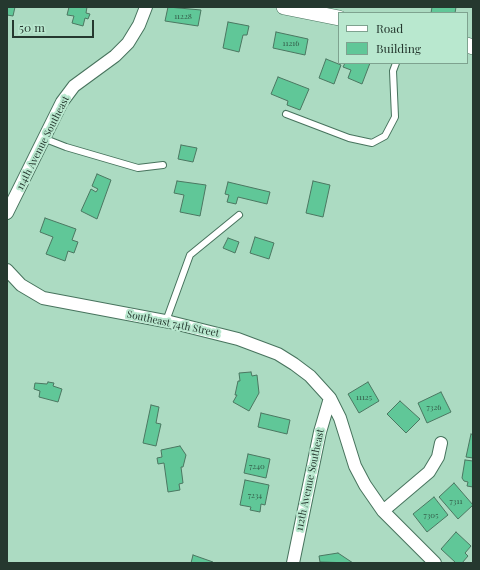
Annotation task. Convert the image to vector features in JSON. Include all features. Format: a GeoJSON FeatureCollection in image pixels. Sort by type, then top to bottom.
{"type":"FeatureCollection","features":[{"type":"Feature","properties":{"kind":"street","name":"114th Avenue Southeast"},"geometry":{"type":"LineString","coordinates":[[7,213],[62,102],[74,86],[114,56],[128,43],[139,25],[146,7]]}},
{"type":"Feature","properties":{"kind":"street"},"geometry":{"type":"LineString","coordinates":[[284,7],[338,18]]}},
{"type":"Feature","properties":{"kind":"street","name":"Southeast 74th Street"},"geometry":{"type":"LineString","coordinates":[[7,270],[21,285],[43,298],[166,321],[238,339],[278,354],[310,376],[330,398],[340,418],[356,466],[365,485],[383,511],[435,563]]}},
{"type":"Feature","properties":{"kind":"street","name":"112th Avenue Southeast"},"geometry":{"type":"LineString","coordinates":[[293,563],[320,432],[330,398]]}},
{"type":"Feature","properties":{"kind":"street"},"geometry":{"type":"LineString","coordinates":[[383,511],[429,472],[438,457],[441,443]]}},
{"type":"Feature","properties":{"kind":"lane"},"geometry":{"type":"LineString","coordinates":[[286,114],[349,138],[372,143],[385,136],[395,117],[393,71],[396,64]]}},
{"type":"Feature","properties":{"kind":"lane"},"geometry":{"type":"LineString","coordinates":[[43,138],[66,147],[138,168],[163,165]]}},
{"type":"Feature","properties":{"kind":"lane"},"geometry":{"type":"LineString","coordinates":[[166,321],[190,255],[239,215]]}},
{"type":"Feature","properties":{"kind":"building"},"geometry":{"type":"Polygon","coordinates":[[[7,7],[15,7],[13,16],[7,15],[7,7]]]}},
{"type":"Feature","properties":{"kind":"building"},"geometry":{"type":"Polygon","coordinates":[[[69,7],[87,7],[86,13],[90,14],[88,19],[85,18],[83,26],[72,23],[74,16],[67,15],[69,7]]]}},
{"type":"Feature","properties":{"kind":"building"},"geometry":{"type":"Polygon","coordinates":[[[168,7],[201,10],[198,26],[165,21],[168,7]]]}},
{"type":"Feature","properties":{"kind":"building"},"geometry":{"type":"Polygon","coordinates":[[[432,7],[456,7],[455,12],[431,12],[432,7]]]}},
{"type":"Feature","properties":{"kind":"building"},"geometry":{"type":"Polygon","coordinates":[[[228,22],[249,26],[247,35],[243,35],[239,52],[223,48],[228,22]]]}},
{"type":"Feature","properties":{"kind":"building"},"geometry":{"type":"Polygon","coordinates":[[[276,32],[308,39],[305,55],[273,48],[276,32]]]}},
{"type":"Feature","properties":{"kind":"building"},"geometry":{"type":"Polygon","coordinates":[[[326,59],[341,65],[334,84],[319,78],[326,59]]]}},
{"type":"Feature","properties":{"kind":"building"},"geometry":{"type":"Polygon","coordinates":[[[344,64],[370,64],[362,84],[348,78],[351,70],[343,67],[344,64]]]}},
{"type":"Feature","properties":{"kind":"building"},"geometry":{"type":"Polygon","coordinates":[[[278,77],[309,89],[300,110],[287,105],[288,101],[271,94],[278,77]]]}},
{"type":"Feature","properties":{"kind":"building"},"geometry":{"type":"Polygon","coordinates":[[[181,145],[197,148],[193,162],[178,159],[181,145]]]}},
{"type":"Feature","properties":{"kind":"building"},"geometry":{"type":"Polygon","coordinates":[[[97,174],[111,180],[97,219],[81,211],[91,189],[96,192],[98,189],[92,186],[97,174]]]}},
{"type":"Feature","properties":{"kind":"building"},"geometry":{"type":"Polygon","coordinates":[[[177,181],[206,185],[200,216],[180,212],[184,195],[174,193],[177,181]]]}},
{"type":"Feature","properties":{"kind":"building"},"geometry":{"type":"Polygon","coordinates":[[[313,181],[330,185],[323,217],[306,213],[313,181]]]}},
{"type":"Feature","properties":{"kind":"building"},"geometry":{"type":"Polygon","coordinates":[[[228,182],[270,192],[267,204],[238,197],[236,204],[227,202],[229,195],[225,194],[228,182]]]}},
{"type":"Feature","properties":{"kind":"building"},"geometry":{"type":"Polygon","coordinates":[[[45,218],[76,229],[72,240],[78,242],[74,253],[68,251],[65,261],[46,254],[53,237],[40,232],[45,218]]]}},
{"type":"Feature","properties":{"kind":"building"},"geometry":{"type":"Polygon","coordinates":[[[255,237],[274,243],[269,259],[250,253],[255,237]]]}},
{"type":"Feature","properties":{"kind":"building"},"geometry":{"type":"Polygon","coordinates":[[[228,238],[239,242],[235,253],[223,248],[228,238]]]}},
{"type":"Feature","properties":{"kind":"building"},"geometry":{"type":"Polygon","coordinates":[[[251,372],[252,376],[257,375],[259,393],[249,411],[233,402],[237,395],[235,395],[238,381],[240,381],[239,373],[251,372]]]}},
{"type":"Feature","properties":{"kind":"building"},"geometry":{"type":"Polygon","coordinates":[[[48,382],[54,383],[53,386],[62,389],[58,402],[39,397],[40,391],[34,389],[35,383],[47,384],[48,382]]]}},
{"type":"Feature","properties":{"kind":"building"},"geometry":{"type":"Polygon","coordinates":[[[368,382],[379,401],[359,413],[348,394],[368,382]]]}},
{"type":"Feature","properties":{"kind":"building"},"geometry":{"type":"Polygon","coordinates":[[[441,392],[451,412],[427,423],[418,403],[441,392]]]}},
{"type":"Feature","properties":{"kind":"building"},"geometry":{"type":"Polygon","coordinates":[[[400,401],[420,419],[406,433],[387,414],[400,401]]]}},
{"type":"Feature","properties":{"kind":"building"},"geometry":{"type":"Polygon","coordinates":[[[151,405],[159,407],[156,423],[161,424],[156,446],[143,443],[151,405]]]}},
{"type":"Feature","properties":{"kind":"building"},"geometry":{"type":"Polygon","coordinates":[[[261,413],[290,420],[287,434],[258,427],[261,413]]]}},
{"type":"Feature","properties":{"kind":"building"},"geometry":{"type":"Polygon","coordinates":[[[471,434],[473,435],[473,458],[466,457],[471,434]]]}},
{"type":"Feature","properties":{"kind":"building"},"geometry":{"type":"Polygon","coordinates":[[[180,446],[186,455],[183,467],[181,467],[183,483],[179,484],[180,490],[168,492],[164,463],[158,464],[157,458],[162,457],[161,450],[180,446]]]}},
{"type":"Feature","properties":{"kind":"building"},"geometry":{"type":"Polygon","coordinates":[[[248,454],[270,459],[266,478],[244,473],[248,454]]]}},
{"type":"Feature","properties":{"kind":"building"},"geometry":{"type":"Polygon","coordinates":[[[465,460],[473,461],[473,487],[467,486],[468,482],[464,481],[462,478],[465,460]]]}},
{"type":"Feature","properties":{"kind":"building"},"geometry":{"type":"Polygon","coordinates":[[[245,480],[269,485],[265,505],[261,504],[260,512],[250,510],[251,507],[240,505],[245,480]]]}},
{"type":"Feature","properties":{"kind":"building"},"geometry":{"type":"Polygon","coordinates":[[[454,483],[473,505],[458,519],[439,497],[454,483]]]}},
{"type":"Feature","properties":{"kind":"building"},"geometry":{"type":"Polygon","coordinates":[[[434,497],[448,515],[427,532],[413,514],[434,497]]]}},
{"type":"Feature","properties":{"kind":"building"},"geometry":{"type":"Polygon","coordinates":[[[456,532],[471,546],[465,553],[468,556],[462,563],[456,563],[441,549],[456,532]]]}},
{"type":"Feature","properties":{"kind":"building"},"geometry":{"type":"Polygon","coordinates":[[[338,553],[353,563],[320,562],[319,556],[338,553]]]}},
{"type":"Feature","properties":{"kind":"building"},"geometry":{"type":"Polygon","coordinates":[[[193,555],[213,562],[191,563],[193,555]]]}}]}
